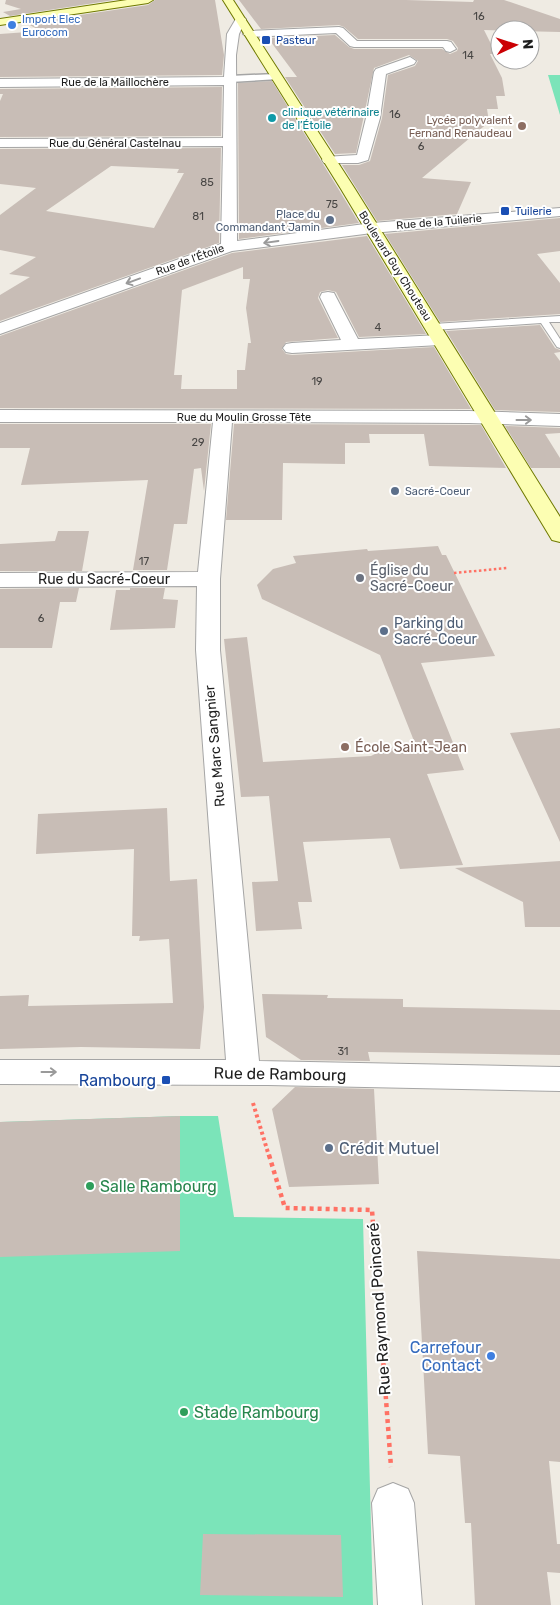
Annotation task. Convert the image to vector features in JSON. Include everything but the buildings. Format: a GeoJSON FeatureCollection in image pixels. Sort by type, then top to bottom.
{"type":"FeatureCollection","features":[{"type":"Feature","properties":{"kind":"main road"},"geometry":{"type":"LineString","coordinates":[[0,22],[148,0]]}},
{"type":"Feature","properties":{"kind":"main road","name":"Boulevard Guy Chouteau"},"geometry":{"type":"LineString","coordinates":[[226,2],[241,19],[560,534]]}},
{"type":"Feature","properties":{"kind":"street","name":"Rue de l’Étoile"},"geometry":{"type":"LineString","coordinates":[[0,328],[229,247],[230,55],[233,34],[241,19]]}},
{"type":"Feature","properties":{"kind":"street"},"geometry":{"type":"LineString","coordinates":[[249,34],[339,30],[354,44],[447,44],[450,49]]}},
{"type":"Feature","properties":{"kind":"street"},"geometry":{"type":"LineString","coordinates":[[230,55],[261,52]]}},
{"type":"Feature","properties":{"kind":"street"},"geometry":{"type":"LineString","coordinates":[[329,160],[358,159],[363,157],[373,118],[380,72],[410,61]]}},
{"type":"Feature","properties":{"kind":"street"},"geometry":{"type":"LineString","coordinates":[[230,80],[276,77]]}},
{"type":"Feature","properties":{"kind":"street","name":"Rue de la Maillochère"},"geometry":{"type":"LineString","coordinates":[[0,83],[230,80]]}},
{"type":"Feature","properties":{"kind":"street","name":"Rue du Général Castelnau"},"geometry":{"type":"LineString","coordinates":[[0,143],[229,142]]}},
{"type":"Feature","properties":{"kind":"street","name":"Rue de la Tuilerie"},"geometry":{"type":"LineString","coordinates":[[229,247],[372,228],[560,212]]}},
{"type":"Feature","properties":{"kind":"street"},"geometry":{"type":"LineString","coordinates":[[328,297],[352,344]]}},
{"type":"Feature","properties":{"kind":"street"},"geometry":{"type":"LineString","coordinates":[[292,348],[352,344],[437,334]]}},
{"type":"Feature","properties":{"kind":"street","name":"Rue du Moulin Grosse Tête"},"geometry":{"type":"LineString","coordinates":[[0,416],[560,420]]}},
{"type":"Feature","properties":{"kind":"street","name":"Rue Marc Sangnier"},"geometry":{"type":"LineString","coordinates":[[223,417],[209,579],[208,650],[244,1074]]}},
{"type":"Feature","properties":{"kind":"street","name":"Rue du Sacré-Coeur"},"geometry":{"type":"LineString","coordinates":[[0,580],[209,579]]}},
{"type":"Feature","properties":{"kind":"street","name":"Rue de Rambourg"},"geometry":{"type":"LineString","coordinates":[[0,1072],[560,1079]]}},
{"type":"Feature","properties":{"kind":"street"},"geometry":{"type":"LineString","coordinates":[[393,1503],[400,1605]]}},
{"type":"Feature","properties":{"kind":"lane"},"geometry":{"type":"LineString","coordinates":[[437,334],[560,319]]}},
{"type":"Feature","properties":{"kind":"lane"},"geometry":{"type":"LineString","coordinates":[[542,320],[560,345]]}},
{"type":"Feature","properties":{"kind":"path"},"geometry":{"type":"LineString","coordinates":[[454,573],[507,568]]}},
{"type":"Feature","properties":{"kind":"path","name":"Rue Raymond Poincaré"},"geometry":{"type":"LineString","coordinates":[[244,1074],[285,1208],[372,1210],[393,1503]]}},
{"type":"Feature","properties":{"kind":"green space"},"geometry":{"type":"Polygon","coordinates":[[[548,75],[560,75],[560,115],[548,75]]]}},
{"type":"Feature","properties":{"kind":"green space","name":"Stade Rambourg"},"geometry":{"type":"Polygon","coordinates":[[[218,1116],[234,1217],[363,1219],[373,1605],[0,1605],[0,1122],[218,1116]]]}},
{"type":"Feature","properties":{"kind":"place","name":"Import Elec Eurocom"},"geometry":{"type":"Point","coordinates":[12,25]}},
{"type":"Feature","properties":{"kind":"place","name":"Pasteur"},"geometry":{"type":"Point","coordinates":[266,40]}},
{"type":"Feature","properties":{"kind":"place","name":"clinique vétérinaire de l’Étoile"},"geometry":{"type":"Point","coordinates":[272,118]}},
{"type":"Feature","properties":{"kind":"place","name":"Lycée polyvalent Fernand Renaudeau"},"geometry":{"type":"Point","coordinates":[522,126]}},
{"type":"Feature","properties":{"kind":"place","name":"Tuilerie"},"geometry":{"type":"Point","coordinates":[505,211]}},
{"type":"Feature","properties":{"kind":"place","name":"Place du Commandant Jamin"},"geometry":{"type":"Point","coordinates":[330,220]}},
{"type":"Feature","properties":{"kind":"place","name":"Sacré-Coeur"},"geometry":{"type":"Point","coordinates":[395,491]}},
{"type":"Feature","properties":{"kind":"place","name":"Église du Sacré-Coeur"},"geometry":{"type":"Point","coordinates":[360,578]}},
{"type":"Feature","properties":{"kind":"place","name":"Parking du Sacré-Coeur"},"geometry":{"type":"Point","coordinates":[384,631]}},
{"type":"Feature","properties":{"kind":"place","name":"École Saint-Jean"},"geometry":{"type":"Point","coordinates":[345,747]}},
{"type":"Feature","properties":{"kind":"place","name":"Rambourg"},"geometry":{"type":"Point","coordinates":[166,1080]}},
{"type":"Feature","properties":{"kind":"place","name":"Crédit Mutuel"},"geometry":{"type":"Point","coordinates":[329,1148]}},
{"type":"Feature","properties":{"kind":"place","name":"Salle Rambourg"},"geometry":{"type":"Point","coordinates":[90,1186]}},
{"type":"Feature","properties":{"kind":"place","name":"Carrefour Contact"},"geometry":{"type":"Point","coordinates":[491,1356]}},
{"type":"Feature","properties":{"kind":"place","name":"Stade Rambourg"},"geometry":{"type":"Point","coordinates":[184,1412]}}]}
